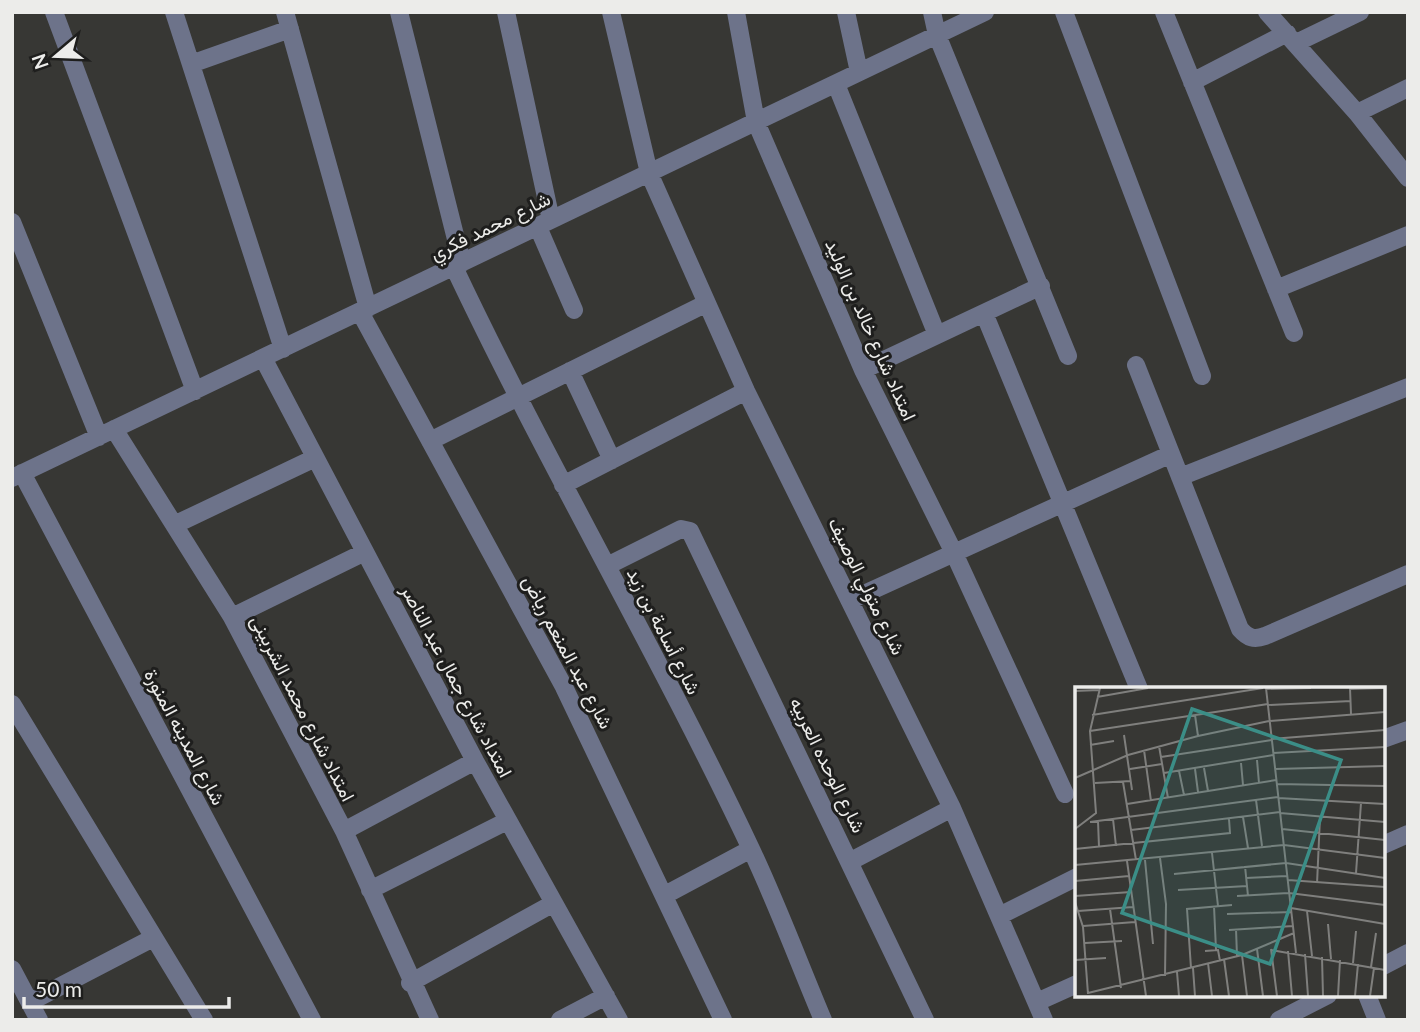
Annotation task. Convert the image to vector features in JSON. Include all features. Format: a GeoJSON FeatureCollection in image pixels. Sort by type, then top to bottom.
{"type":"FeatureCollection","features":[{"type":"Feature","properties":{"kind":"street"},"geometry":{"type":"LineString","coordinates":[[54,12],[195,391]]}},
{"type":"Feature","properties":{"kind":"street"},"geometry":{"type":"LineString","coordinates":[[174,12],[282,349]]}},
{"type":"Feature","properties":{"kind":"street","name":"شارع أسامة بن زيد"},"geometry":{"type":"LineString","coordinates":[[399,12],[458,265],[516,398],[607,566],[751,849],[823,1020]]}},
{"type":"Feature","properties":{"kind":"street"},"geometry":{"type":"LineString","coordinates":[[506,12],[545,223],[574,310]]}},
{"type":"Feature","properties":{"kind":"street","name":"شارع متولي الوصيف"},"geometry":{"type":"LineString","coordinates":[[611,12],[649,173],[705,304],[951,808],[1044,1020]]}},
{"type":"Feature","properties":{"kind":"street","name":"امتداد شارع خالد بن الوليد"},"geometry":{"type":"LineString","coordinates":[[736,12],[756,122],[863,370],[954,553],[1065,794]]}},
{"type":"Feature","properties":{"kind":"street"},"geometry":{"type":"LineString","coordinates":[[846,12],[859,72]]}},
{"type":"Feature","properties":{"kind":"street"},"geometry":{"type":"LineString","coordinates":[[932,12],[937,35],[1068,356]]}},
{"type":"Feature","properties":{"kind":"street","name":"شارع محمد فكري"},"geometry":{"type":"LineString","coordinates":[[15,476],[985,12]]}},
{"type":"Feature","properties":{"kind":"street"},"geometry":{"type":"LineString","coordinates":[[1063,12],[1202,376]]}},
{"type":"Feature","properties":{"kind":"street"},"geometry":{"type":"LineString","coordinates":[[1164,12],[1294,333]]}},
{"type":"Feature","properties":{"kind":"street"},"geometry":{"type":"LineString","coordinates":[[1267,12],[1357,113],[1408,178]]}},
{"type":"Feature","properties":{"kind":"street"},"geometry":{"type":"LineString","coordinates":[[1192,82],[1329,20],[1360,12]]}},
{"type":"Feature","properties":{"kind":"street"},"geometry":{"type":"LineString","coordinates":[[191,64],[287,21]]}},
{"type":"Feature","properties":{"kind":"street","name":"شارع عبد المنعم رياض"},"geometry":{"type":"LineString","coordinates":[[287,21],[364,310],[430,441],[564,687],[723,1020]]}},
{"type":"Feature","properties":{"kind":"street"},"geometry":{"type":"LineString","coordinates":[[836,84],[937,335]]}},
{"type":"Feature","properties":{"kind":"street"},"geometry":{"type":"LineString","coordinates":[[1357,113],[1408,89]]}},
{"type":"Feature","properties":{"kind":"street","name":"امتداد شارع محمد الشربينى"},"geometry":{"type":"LineString","coordinates":[[12,222],[106,433],[176,524],[232,617],[344,831],[410,983],[430,1020]]}},
{"type":"Feature","properties":{"kind":"street"},"geometry":{"type":"LineString","coordinates":[[1276,289],[1408,236]]}},
{"type":"Feature","properties":{"kind":"street"},"geometry":{"type":"LineString","coordinates":[[863,370],[1041,286]]}},
{"type":"Feature","properties":{"kind":"street"},"geometry":{"type":"LineString","coordinates":[[430,441],[705,304]]}},
{"type":"Feature","properties":{"kind":"street"},"geometry":{"type":"LineString","coordinates":[[984,313],[1138,687]]}},
{"type":"Feature","properties":{"kind":"street","name":"امتداد شارع جمال عبد الناصر"},"geometry":{"type":"LineString","coordinates":[[263,358],[507,821],[619,1020]]}},
{"type":"Feature","properties":{"kind":"street"},"geometry":{"type":"LineString","coordinates":[[1136,365],[1240,629],[1246,636],[1256,639],[1265,636],[1408,574]]}},
{"type":"Feature","properties":{"kind":"street"},"geometry":{"type":"LineString","coordinates":[[570,371],[612,460]]}},
{"type":"Feature","properties":{"kind":"street"},"geometry":{"type":"LineString","coordinates":[[1180,477],[1408,387]]}},
{"type":"Feature","properties":{"kind":"street"},"geometry":{"type":"LineString","coordinates":[[563,485],[747,391]]}},
{"type":"Feature","properties":{"kind":"street"},"geometry":{"type":"LineString","coordinates":[[851,600],[1171,454]]}},
{"type":"Feature","properties":{"kind":"street"},"geometry":{"type":"LineString","coordinates":[[176,524],[315,458]]}},
{"type":"Feature","properties":{"kind":"street","name":"شارع المدينه المنورة"},"geometry":{"type":"LineString","coordinates":[[15,476],[312,1020]]}},
{"type":"Feature","properties":{"kind":"street","name":"شارع الوحده العربيه"},"geometry":{"type":"LineString","coordinates":[[607,566],[681,529],[690,531],[851,861],[925,1020]]}},
{"type":"Feature","properties":{"kind":"street"},"geometry":{"type":"LineString","coordinates":[[232,617],[365,552]]}},
{"type":"Feature","properties":{"kind":"street"},"geometry":{"type":"LineString","coordinates":[[12,704],[202,1019]]}},
{"type":"Feature","properties":{"kind":"street"},"geometry":{"type":"LineString","coordinates":[[1385,738],[1408,730]]}},
{"type":"Feature","properties":{"kind":"street"},"geometry":{"type":"LineString","coordinates":[[344,831],[475,761]]}},
{"type":"Feature","properties":{"kind":"street"},"geometry":{"type":"LineString","coordinates":[[851,861],[951,808]]}},
{"type":"Feature","properties":{"kind":"street"},"geometry":{"type":"LineString","coordinates":[[370,890],[507,821]]}},
{"type":"Feature","properties":{"kind":"street"},"geometry":{"type":"LineString","coordinates":[[1385,844],[1408,834]]}},
{"type":"Feature","properties":{"kind":"street"},"geometry":{"type":"LineString","coordinates":[[665,895],[751,849]]}},
{"type":"Feature","properties":{"kind":"street"},"geometry":{"type":"LineString","coordinates":[[999,916],[1075,878]]}},
{"type":"Feature","properties":{"kind":"street"},"geometry":{"type":"LineString","coordinates":[[410,983],[554,903]]}},
{"type":"Feature","properties":{"kind":"street"},"geometry":{"type":"LineString","coordinates":[[30,1002],[153,938]]}},
{"type":"Feature","properties":{"kind":"street"},"geometry":{"type":"LineString","coordinates":[[1385,965],[1408,953]]}},
{"type":"Feature","properties":{"kind":"street"},"geometry":{"type":"LineString","coordinates":[[12,969],[39,1020]]}},
{"type":"Feature","properties":{"kind":"street"},"geometry":{"type":"LineString","coordinates":[[1037,1002],[1075,985]]}},
{"type":"Feature","properties":{"kind":"street"},"geometry":{"type":"LineString","coordinates":[[560,1020],[606,996]]}},
{"type":"Feature","properties":{"kind":"street"},"geometry":{"type":"LineString","coordinates":[[1279,1020],[1324,997]]}},
{"type":"Feature","properties":{"kind":"street"},"geometry":{"type":"LineString","coordinates":[[1368,997],[1377,1020]]}}]}
